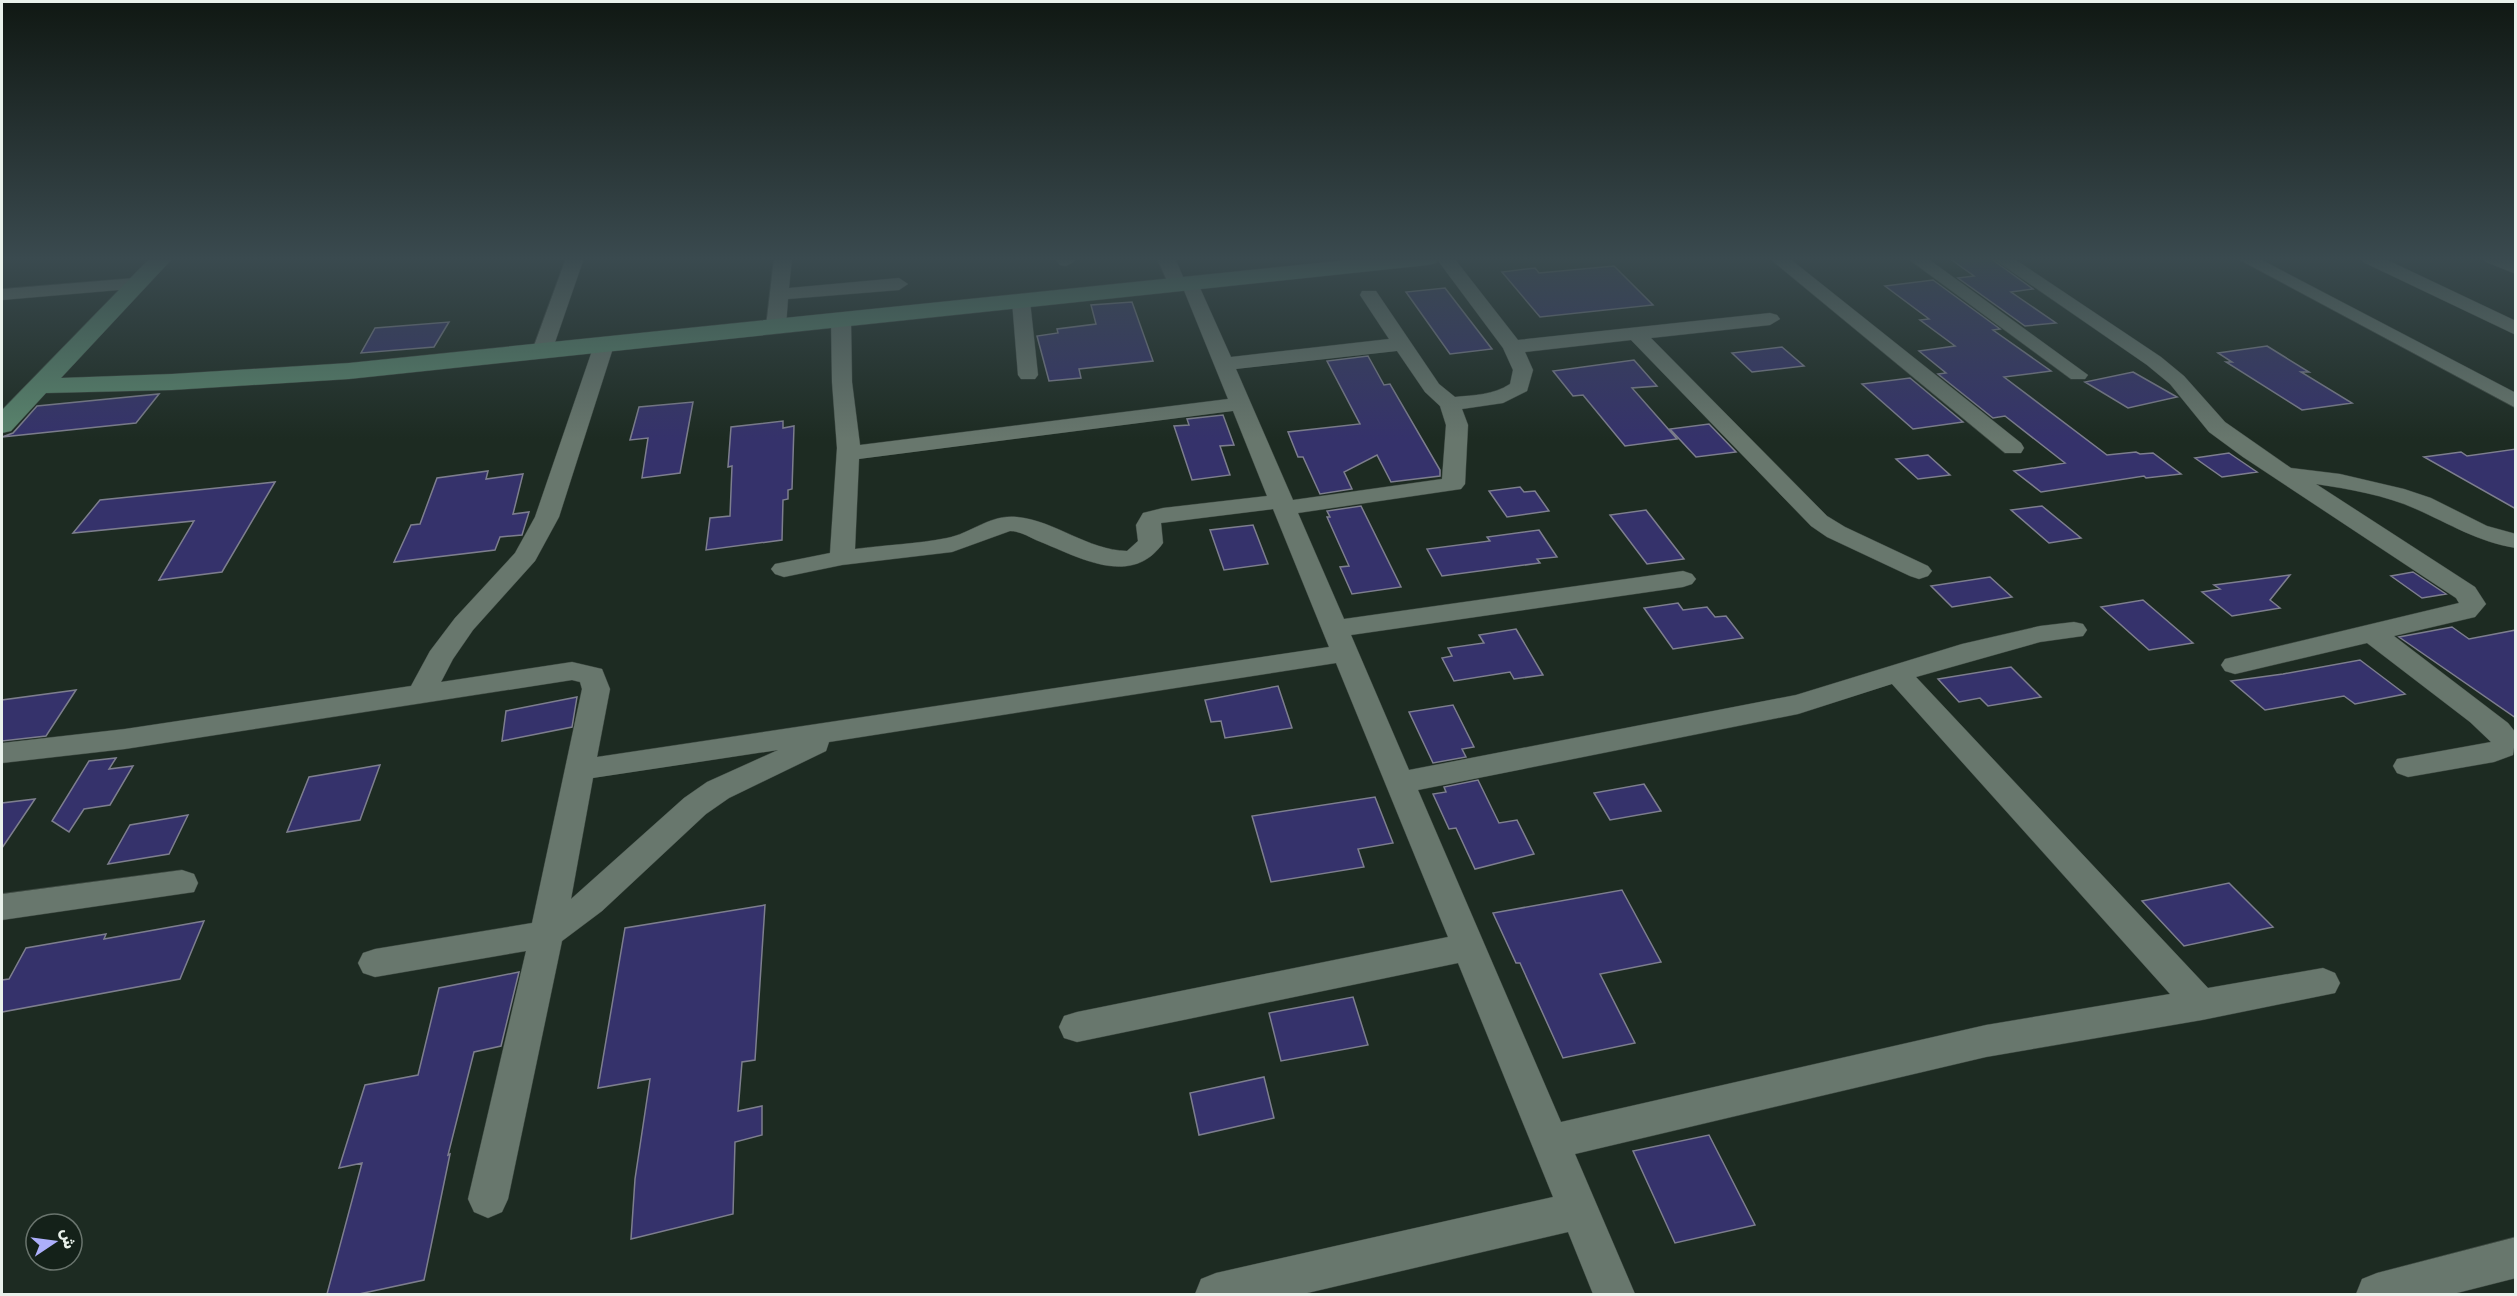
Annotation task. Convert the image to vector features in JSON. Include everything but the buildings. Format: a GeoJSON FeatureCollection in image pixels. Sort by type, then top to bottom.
{"type":"FeatureCollection","features":[{"type":"Feature","properties":{"kind":"main road"},"geometry":{"type":"LineString","coordinates":[[2,425],[102,318]]}},
{"type":"Feature","properties":{"kind":"main road"},"geometry":{"type":"LineString","coordinates":[[38,386],[171,382],[349,371],[855,318]]}},
{"type":"Feature","properties":{"kind":"street"},"geometry":{"type":"LineString","coordinates":[[542,351],[554,318]]}},
{"type":"Feature","properties":{"kind":"street"},"geometry":{"type":"LineString","coordinates":[[776,326],[777,318]]}},
{"type":"Feature","properties":{"kind":"street"},"geometry":{"type":"LineString","coordinates":[[1023,318],[1028,375]]}},
{"type":"Feature","properties":{"kind":"street"},"geometry":{"type":"LineString","coordinates":[[1201,318],[1224,364],[1338,641],[1552,1142],[1614,1294]]}},
{"type":"Feature","properties":{"kind":"street"},"geometry":{"type":"LineString","coordinates":[[784,569],[842,558],[952,545],[968,540],[996,524],[1009,522],[1103,558],[1133,559],[1150,543],[1148,525],[1151,519],[1163,514],[1283,504],[1453,484],[1457,425],[1450,404],[1432,388],[1385,318]]}},
{"type":"Feature","properties":{"kind":"street"},"geometry":{"type":"LineString","coordinates":[[1450,404],[1499,398],[1520,387],[1523,370],[1513,347],[1491,318]]}},
{"type":"Feature","properties":{"kind":"street"},"geometry":{"type":"LineString","coordinates":[[1853,318],[2013,448]]}},
{"type":"Feature","properties":{"kind":"street"},"geometry":{"type":"LineString","coordinates":[[2000,318],[2078,375]]}},
{"type":"Feature","properties":{"kind":"street"},"geometry":{"type":"LineString","coordinates":[[2091,318],[2154,361],[2177,380],[2217,427],[2285,475],[2466,593],[2473,604],[2466,611],[2235,665]]}},
{"type":"Feature","properties":{"kind":"street"},"geometry":{"type":"LineString","coordinates":[[2359,318],[2516,402]]}},
{"type":"Feature","properties":{"kind":"street"},"geometry":{"type":"LineString","coordinates":[[2496,318],[2516,328]]}},
{"type":"Feature","properties":{"kind":"street"},"geometry":{"type":"LineString","coordinates":[[1513,347],[1770,319]]}},
{"type":"Feature","properties":{"kind":"street"},"geometry":{"type":"LineString","coordinates":[[841,320],[842,382],[848,448],[842,558]]}},
{"type":"Feature","properties":{"kind":"street"},"geometry":{"type":"LineString","coordinates":[[1636,334],[1819,521],[1836,532],[1919,571]]}},
{"type":"Feature","properties":{"kind":"street"},"geometry":{"type":"LineString","coordinates":[[1224,364],[1402,344]]}},
{"type":"Feature","properties":{"kind":"street"},"geometry":{"type":"LineString","coordinates":[[421,694],[440,657],[464,624],[526,556],[538,536],[547,518],[604,345]]}},
{"type":"Feature","properties":{"kind":"street"},"geometry":{"type":"LineString","coordinates":[[848,448],[858,452],[873,452],[1240,404]]}},
{"type":"Feature","properties":{"kind":"street"},"geometry":{"type":"LineString","coordinates":[[2285,475],[2324,479],[2400,495],[2422,503],[2480,533],[2516,541]]}},
{"type":"Feature","properties":{"kind":"street"},"geometry":{"type":"LineString","coordinates":[[2480,533],[2516,524]]}},
{"type":"Feature","properties":{"kind":"street"},"geometry":{"type":"LineString","coordinates":[[579,770],[1107,691],[1338,641],[1683,579]]}},
{"type":"Feature","properties":{"kind":"street"},"geometry":{"type":"LineString","coordinates":[[1400,783],[1798,704],[1991,645],[2074,630]]}},
{"type":"Feature","properties":{"kind":"street"},"geometry":{"type":"LineString","coordinates":[[2371,632],[2498,730],[2507,743],[2503,748],[2494,752],[2408,766]]}},
{"type":"Feature","properties":{"kind":"street"},"geometry":{"type":"LineString","coordinates":[[2,753],[125,739],[572,671],[592,675],[596,689],[547,934],[488,1199]]}},
{"type":"Feature","properties":{"kind":"street"},"geometry":{"type":"LineString","coordinates":[[1897,673],[2202,1005]]}},
{"type":"Feature","properties":{"kind":"street"},"geometry":{"type":"LineString","coordinates":[[375,963],[547,934],[591,902],[695,806],[718,790],[818,743],[880,724]]}},
{"type":"Feature","properties":{"kind":"street"},"geometry":{"type":"LineString","coordinates":[[2,907],[182,883]]}},
{"type":"Feature","properties":{"kind":"street"},"geometry":{"type":"LineString","coordinates":[[1077,1027],[1469,947]]}},
{"type":"Feature","properties":{"kind":"street"},"geometry":{"type":"LineString","coordinates":[[1552,1142],[1986,1041],[2323,983]]}},
{"type":"Feature","properties":{"kind":"street"},"geometry":{"type":"LineString","coordinates":[[1216,1294],[1580,1210]]}},
{"type":"Feature","properties":{"kind":"street"},"geometry":{"type":"LineString","coordinates":[[2377,1294],[2516,1257]]}}]}
